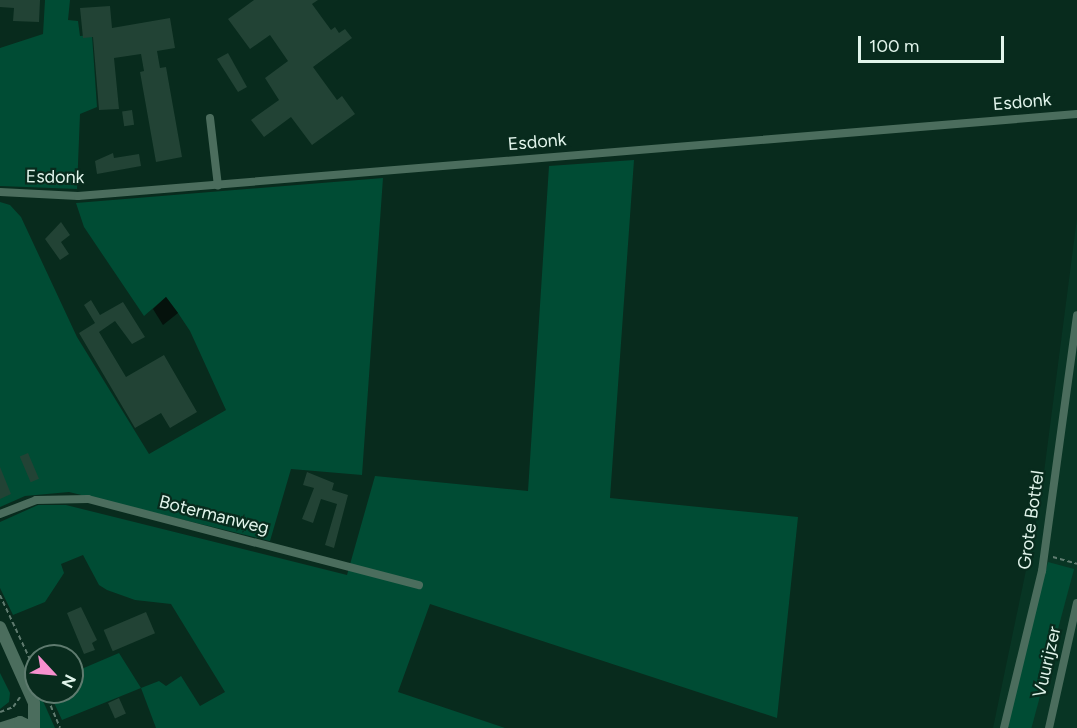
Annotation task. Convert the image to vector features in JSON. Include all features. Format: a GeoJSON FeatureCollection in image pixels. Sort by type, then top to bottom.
{"type":"FeatureCollection","features":[{"type":"Feature","properties":{"kind":"street","name":"Esdonk"},"geometry":{"type":"LineString","coordinates":[[0,192],[78,196],[218,186],[1077,114]]}},
{"type":"Feature","properties":{"kind":"street"},"geometry":{"type":"LineString","coordinates":[[210,118],[218,186]]}},
{"type":"Feature","properties":{"kind":"street","name":"Grote Bottel"},"geometry":{"type":"LineString","coordinates":[[1004,728],[1044,554],[1077,315]]}},
{"type":"Feature","properties":{"kind":"street","name":"Botermanweg"},"geometry":{"type":"LineString","coordinates":[[0,514],[36,500],[88,499],[420,585]]}},
{"type":"Feature","properties":{"kind":"street","name":"Vuurijzer"},"geometry":{"type":"LineString","coordinates":[[1049,728],[1077,603]]}},
{"type":"Feature","properties":{"kind":"street"},"geometry":{"type":"LineString","coordinates":[[0,627],[24,691]]}},
{"type":"Feature","properties":{"kind":"street"},"geometry":{"type":"LineString","coordinates":[[20,722],[24,700]]}},
{"type":"Feature","properties":{"kind":"street"},"geometry":{"type":"LineString","coordinates":[[2,727],[20,722],[33,728],[36,710],[32,704]]}},
{"type":"Feature","properties":{"kind":"path"},"geometry":{"type":"LineString","coordinates":[[1044,554],[1077,564]]}},
{"type":"Feature","properties":{"kind":"path"},"geometry":{"type":"LineString","coordinates":[[0,595],[24,646]]}},
{"type":"Feature","properties":{"kind":"path"},"geometry":{"type":"LineString","coordinates":[[0,712],[18,702],[24,695]]}},
{"type":"Feature","properties":{"kind":"path"},"geometry":{"type":"LineString","coordinates":[[50,704],[60,728]]}},
{"type":"Feature","properties":{"kind":"shaded area"},"geometry":{"type":"Polygon","coordinates":[[[45,0],[70,0],[68,20],[78,21],[80,36],[92,35],[97,107],[80,114],[77,189],[0,186],[0,48],[43,34],[45,0]]]}},
{"type":"Feature","properties":{"kind":"shaded area"},"geometry":{"type":"Polygon","coordinates":[[[634,160],[610,498],[798,517],[777,718],[430,604],[398,692],[505,728],[156,728],[141,688],[159,681],[166,686],[181,676],[200,706],[225,692],[171,604],[135,600],[107,590],[99,585],[83,555],[61,564],[64,573],[45,602],[13,615],[0,588],[0,522],[38,505],[66,505],[347,575],[375,476],[528,491],[549,166],[634,160]]]}},
{"type":"Feature","properties":{"kind":"shaded area"},"geometry":{"type":"Polygon","coordinates":[[[383,178],[362,475],[291,469],[270,541],[69,492],[25,496],[0,507],[0,202],[10,205],[21,217],[77,337],[149,454],[226,410],[190,331],[178,313],[166,297],[144,316],[84,227],[76,203],[383,178]]]}},
{"type":"Feature","properties":{"kind":"shaded area"},"geometry":{"type":"Polygon","coordinates":[[[1077,218],[1077,728],[993,728],[1040,503],[1077,218]]]}},
{"type":"Feature","properties":{"kind":"shaded area"},"geometry":{"type":"Polygon","coordinates":[[[166,297],[178,313],[163,325],[153,309],[166,297]]]}},
{"type":"Feature","properties":{"kind":"shaded area"},"geometry":{"type":"Polygon","coordinates":[[[1048,562],[1074,569],[1031,728],[1004,726],[1048,562]]]}},
{"type":"Feature","properties":{"kind":"shaded area"},"geometry":{"type":"Polygon","coordinates":[[[119,653],[141,688],[62,720],[55,704],[84,704],[84,668],[119,653]]]}},
{"type":"Feature","properties":{"kind":"shaded area"},"geometry":{"type":"Polygon","coordinates":[[[0,673],[10,693],[9,702],[0,709],[0,673]]]}},
{"type":"Feature","properties":{"kind":"shaded area"},"geometry":{"type":"Polygon","coordinates":[[[39,704],[44,704],[55,728],[40,728],[39,704]]]}},
{"type":"Feature","properties":{"kind":"building"},"geometry":{"type":"Polygon","coordinates":[[[0,0],[40,0],[39,22],[13,21],[14,8],[0,7],[0,0]]]}},
{"type":"Feature","properties":{"kind":"building"},"geometry":{"type":"Polygon","coordinates":[[[254,0],[318,0],[312,4],[331,30],[335,27],[339,33],[345,29],[352,38],[313,67],[337,100],[342,96],[355,114],[312,145],[291,117],[264,137],[251,120],[279,100],[265,78],[288,61],[270,35],[250,49],[228,19],[254,0]]]}},
{"type":"Feature","properties":{"kind":"building"},"geometry":{"type":"Polygon","coordinates":[[[110,6],[112,28],[170,18],[175,48],[157,51],[160,68],[166,67],[182,157],[156,162],[140,72],[144,71],[141,54],[114,58],[119,109],[99,110],[93,37],[83,38],[80,8],[110,6]]]}},
{"type":"Feature","properties":{"kind":"building"},"geometry":{"type":"Polygon","coordinates":[[[228,53],[247,87],[238,92],[217,59],[228,53]]]}},
{"type":"Feature","properties":{"kind":"building"},"geometry":{"type":"Polygon","coordinates":[[[132,110],[134,125],[124,126],[122,111],[132,110]]]}},
{"type":"Feature","properties":{"kind":"building"},"geometry":{"type":"Polygon","coordinates":[[[113,153],[114,158],[139,154],[141,166],[97,174],[95,161],[113,153]]]}},
{"type":"Feature","properties":{"kind":"building"},"geometry":{"type":"Polygon","coordinates":[[[61,222],[70,235],[61,242],[69,254],[60,260],[45,239],[61,222]]]}},
{"type":"Feature","properties":{"kind":"building"},"geometry":{"type":"Polygon","coordinates":[[[91,300],[100,315],[123,302],[145,337],[132,344],[115,321],[99,332],[126,377],[164,355],[197,412],[170,428],[161,413],[135,428],[79,333],[95,323],[84,305],[91,300]]]}},
{"type":"Feature","properties":{"kind":"building"},"geometry":{"type":"Polygon","coordinates":[[[28,453],[39,479],[31,482],[20,457],[28,453]]]}},
{"type":"Feature","properties":{"kind":"building"},"geometry":{"type":"Polygon","coordinates":[[[0,467],[11,494],[0,499],[0,467]]]}},
{"type":"Feature","properties":{"kind":"building"},"geometry":{"type":"Polygon","coordinates":[[[307,472],[334,483],[332,490],[348,495],[334,548],[325,545],[337,504],[321,499],[313,523],[302,519],[314,488],[303,485],[307,472]]]}},
{"type":"Feature","properties":{"kind":"building"},"geometry":{"type":"Polygon","coordinates":[[[81,607],[97,640],[92,643],[95,650],[84,654],[84,644],[80,644],[67,613],[81,607]]]}},
{"type":"Feature","properties":{"kind":"building"},"geometry":{"type":"Polygon","coordinates":[[[146,612],[155,633],[113,651],[104,630],[146,612]]]}},
{"type":"Feature","properties":{"kind":"building"},"geometry":{"type":"Polygon","coordinates":[[[119,698],[126,714],[115,718],[108,703],[119,698]]]}}]}
